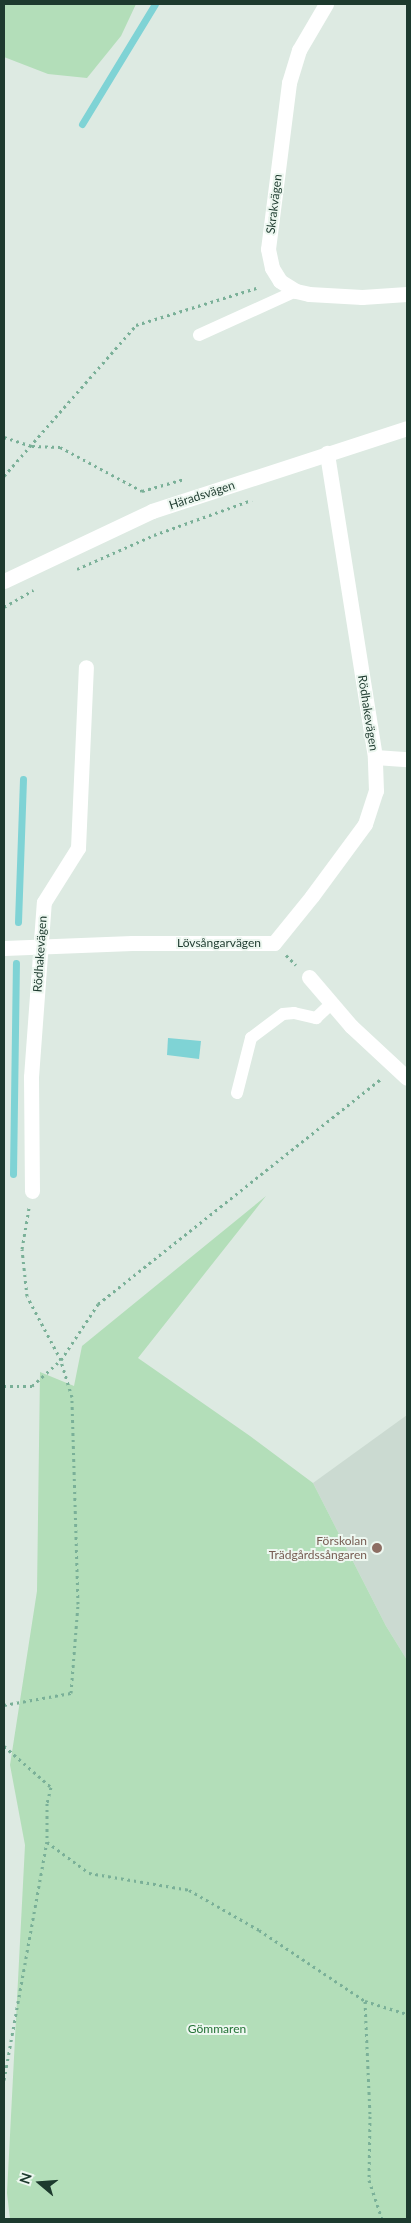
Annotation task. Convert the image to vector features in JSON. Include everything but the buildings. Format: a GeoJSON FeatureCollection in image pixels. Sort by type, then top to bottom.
{"type":"FeatureCollection","features":[{"type":"Feature","properties":{"kind":"street","name":"Skrakvägen"},"geometry":{"type":"LineString","coordinates":[[280,281],[272,268],[268,249],[289,83],[299,50],[326,4]]}},
{"type":"Feature","properties":{"kind":"street"},"geometry":{"type":"LineString","coordinates":[[280,281],[296,291],[308,294],[362,297],[407,294]]}},
{"type":"Feature","properties":{"kind":"street","name":"Häradsvägen"},"geometry":{"type":"LineString","coordinates":[[4,581],[152,511],[407,428]]}},
{"type":"Feature","properties":{"kind":"street","name":"Rödhakevägen"},"geometry":{"type":"LineString","coordinates":[[274,943],[312,896],[365,824],[376,791],[375,758],[328,453]]}},
{"type":"Feature","properties":{"kind":"street","name":"Rödhakevägen"},"geometry":{"type":"LineString","coordinates":[[32,1191],[31,1077],[44,902],[78,848],[86,667]]}},
{"type":"Feature","properties":{"kind":"street"},"geometry":{"type":"LineString","coordinates":[[375,758],[407,759]]}},
{"type":"Feature","properties":{"kind":"street","name":"Lövsångarvägen"},"geometry":{"type":"LineString","coordinates":[[4,948],[132,943],[274,943]]}},
{"type":"Feature","properties":{"kind":"street"},"geometry":{"type":"LineString","coordinates":[[309,977],[351,1026],[407,1078]]}},
{"type":"Feature","properties":{"kind":"lane"},"geometry":{"type":"LineString","coordinates":[[199,335],[296,291]]}},
{"type":"Feature","properties":{"kind":"lane"},"geometry":{"type":"LineString","coordinates":[[237,1093],[251,1038],[284,1014],[294,1013],[316,1018],[332,1003]]}},
{"type":"Feature","properties":{"kind":"path"},"geometry":{"type":"LineString","coordinates":[[4,476],[136,325],[280,281]]}},
{"type":"Feature","properties":{"kind":"path"},"geometry":{"type":"LineString","coordinates":[[4,437],[32,446],[60,447],[142,491],[188,478]]}},
{"type":"Feature","properties":{"kind":"path"},"geometry":{"type":"LineString","coordinates":[[76,570],[154,535],[256,499]]}},
{"type":"Feature","properties":{"kind":"path"},"geometry":{"type":"LineString","coordinates":[[4,607],[34,589]]}},
{"type":"Feature","properties":{"kind":"path","name":"Lövsångarvägen"},"geometry":{"type":"LineString","coordinates":[[274,943],[309,977]]}},
{"type":"Feature","properties":{"kind":"path"},"geometry":{"type":"LineString","coordinates":[[4,1386],[32,1386],[61,1360],[98,1304],[396,1067]]}},
{"type":"Feature","properties":{"kind":"path"},"geometry":{"type":"LineString","coordinates":[[4,1705],[72,1692],[78,1604],[78,1539],[72,1397],[61,1360],[27,1296],[22,1249],[32,1191]]}},
{"type":"Feature","properties":{"kind":"path"},"geometry":{"type":"LineString","coordinates":[[4,1746],[51,1786],[47,1803],[47,1842],[4,2080]]}},
{"type":"Feature","properties":{"kind":"path"},"geometry":{"type":"LineString","coordinates":[[47,1842],[88,1872],[189,1890],[259,1930],[365,2001],[407,2014]]}},
{"type":"Feature","properties":{"kind":"path"},"geometry":{"type":"LineString","coordinates":[[365,2001],[370,2116],[369,2180],[382,2219]]}},
{"type":"Feature","properties":{"kind":"shaded area","name":"Förskolan Trädgårdssångaren"},"geometry":{"type":"Polygon","coordinates":[[[407,1415],[407,1660],[386,1626],[313,1483],[407,1415]]]}},
{"type":"Feature","properties":{"kind":"green space"},"geometry":{"type":"Polygon","coordinates":[[[4,4],[136,4],[121,36],[87,78],[48,74],[4,57],[4,4]]]}},
{"type":"Feature","properties":{"kind":"green space","name":"Gömmaren"},"geometry":{"type":"Polygon","coordinates":[[[266,1196],[138,1358],[250,1436],[313,1483],[386,1626],[407,1660],[407,2219],[10,2219],[7,2193],[25,1845],[10,1765],[37,1591],[40,1372],[74,1386],[82,1346],[266,1196]]]}},
{"type":"Feature","properties":{"kind":"water"},"geometry":{"type":"Polygon","coordinates":[[[168,1038],[201,1041],[199,1059],[167,1055],[168,1038]]]}},
{"type":"Feature","properties":{"kind":"waterway"},"geometry":{"type":"LineString","coordinates":[[82,124],[155,4]]}},
{"type":"Feature","properties":{"kind":"waterway"},"geometry":{"type":"LineString","coordinates":[[18,922],[23,779]]}},
{"type":"Feature","properties":{"kind":"waterway"},"geometry":{"type":"LineString","coordinates":[[13,1174],[16,963]]}},
{"type":"Feature","properties":{"kind":"place","name":"Förskolan Trädgårdssångaren"},"geometry":{"type":"Point","coordinates":[377,1548]}}]}
